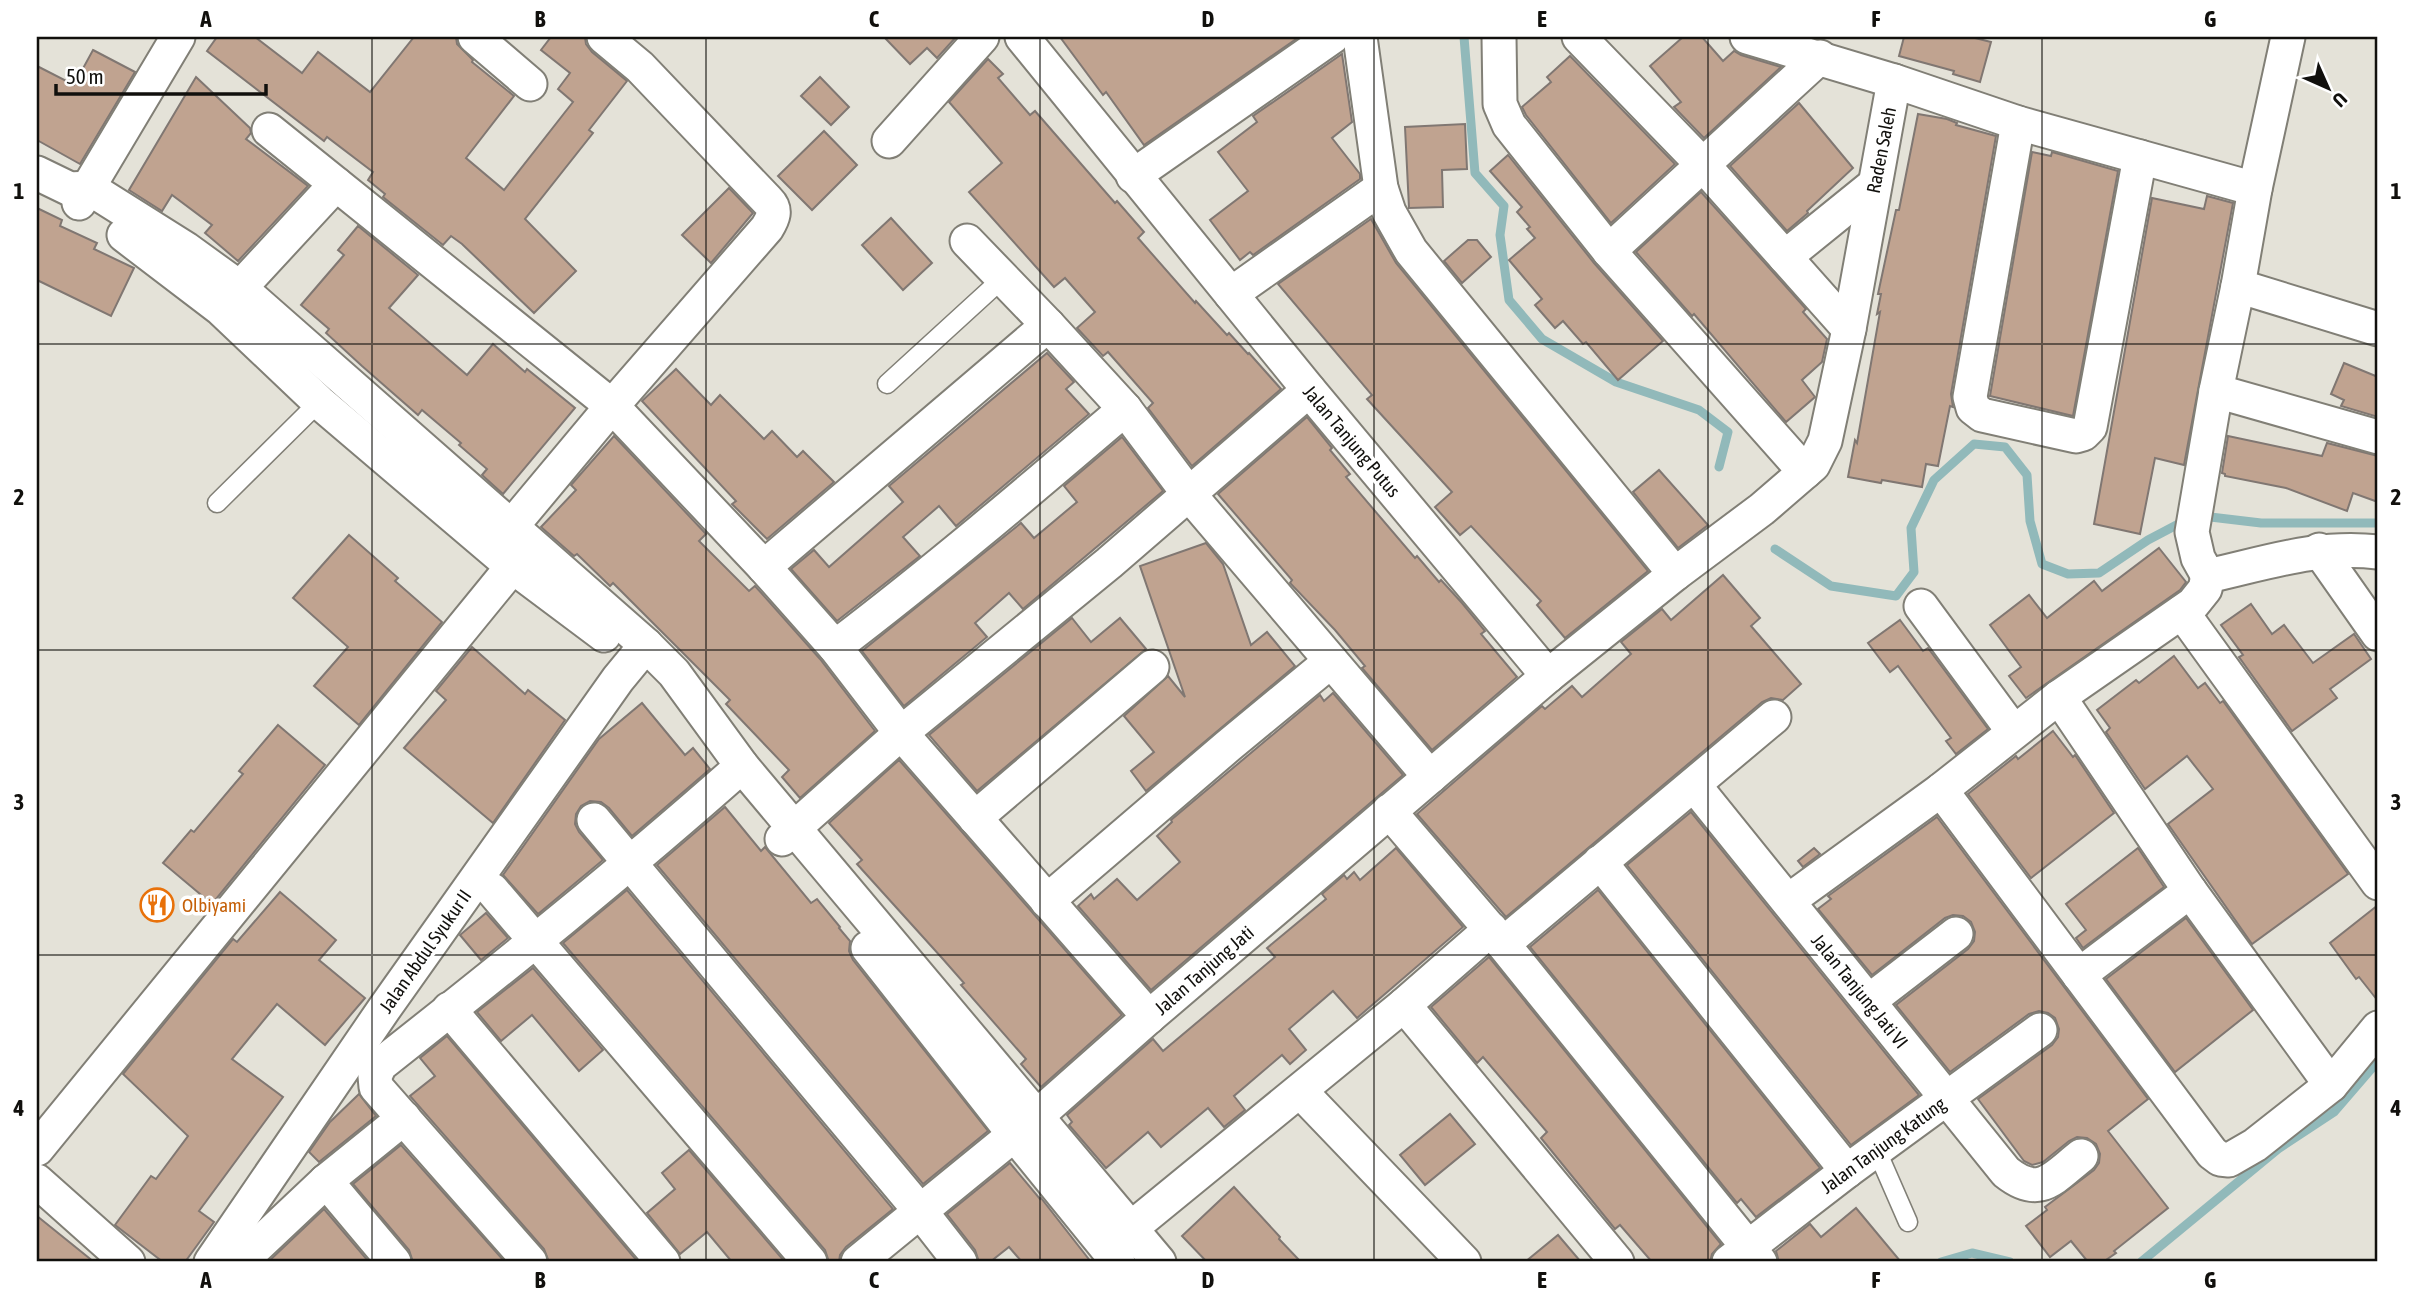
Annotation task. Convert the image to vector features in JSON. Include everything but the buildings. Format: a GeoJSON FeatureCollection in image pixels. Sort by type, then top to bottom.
{"type":"FeatureCollection","features":[{"type":"Feature","properties":{"kind":"street"},"geometry":{"type":"LineString","coordinates":[[79,193],[178,37]]}},
{"type":"Feature","properties":{"kind":"street"},"geometry":{"type":"LineString","coordinates":[[475,37],[530,84]]}},
{"type":"Feature","properties":{"kind":"street"},"geometry":{"type":"LineString","coordinates":[[37,1149],[512,547],[612,406],[768,228],[774,211],[768,201],[640,67],[604,37]]}},
{"type":"Feature","properties":{"kind":"street"},"geometry":{"type":"LineString","coordinates":[[889,141],[982,37]]}},
{"type":"Feature","properties":{"kind":"street","name":"Jalan Tanjung Putus"},"geometry":{"type":"LineString","coordinates":[[1022,37],[1309,390],[1548,676]]}},
{"type":"Feature","properties":{"kind":"street"},"geometry":{"type":"LineString","coordinates":[[1133,176],[1332,37]]}},
{"type":"Feature","properties":{"kind":"street"},"geometry":{"type":"LineString","coordinates":[[1360,37],[1381,188],[1389,212],[1411,251],[1675,575],[1548,676]]}},
{"type":"Feature","properties":{"kind":"street"},"geometry":{"type":"LineString","coordinates":[[1499,37],[1500,104],[1509,125],[1609,251],[1805,472]]}},
{"type":"Feature","properties":{"kind":"street"},"geometry":{"type":"LineString","coordinates":[[1579,37],[1703,165],[1849,329]]}},
{"type":"Feature","properties":{"kind":"street"},"geometry":{"type":"LineString","coordinates":[[1747,37],[1894,81]]}},
{"type":"Feature","properties":{"kind":"street"},"geometry":{"type":"LineString","coordinates":[[1788,901],[1941,790],[2059,697],[2193,604],[2205,589],[2208,576],[2198,558],[2192,532],[2255,189],[2288,37]]}},
{"type":"Feature","properties":{"kind":"street"},"geometry":{"type":"LineString","coordinates":[[1609,251],[1820,57]]}},
{"type":"Feature","properties":{"kind":"street","name":"Raden Saleh"},"geometry":{"type":"LineString","coordinates":[[1675,575],[1805,472],[1817,459],[1825,441],[1849,329],[1894,81],[2018,123],[2255,189]]}},
{"type":"Feature","properties":{"kind":"street"},"geometry":{"type":"LineString","coordinates":[[2018,123],[1970,397],[1973,408],[1982,415],[2077,436],[2087,432],[2140,157]]}},
{"type":"Feature","properties":{"kind":"street"},"geometry":{"type":"LineString","coordinates":[[269,130],[612,406],[764,567],[835,647],[901,733],[1149,1017]]}},
{"type":"Feature","properties":{"kind":"street"},"geometry":{"type":"LineString","coordinates":[[37,173],[186,249],[319,402],[512,547]]}},
{"type":"Feature","properties":{"kind":"street"},"geometry":{"type":"LineString","coordinates":[[230,299],[336,184]]}},
{"type":"Feature","properties":{"kind":"street"},"geometry":{"type":"LineString","coordinates":[[1785,257],[1874,185]]}},
{"type":"Feature","properties":{"kind":"street"},"geometry":{"type":"LineString","coordinates":[[1231,294],[1381,188]]}},
{"type":"Feature","properties":{"kind":"street"},"geometry":{"type":"LineString","coordinates":[[967,241],[1125,409],[1188,493],[1430,777]]}},
{"type":"Feature","properties":{"kind":"street"},"geometry":{"type":"LineString","coordinates":[[2238,286],[2378,328]]}},
{"type":"Feature","properties":{"kind":"street"},"geometry":{"type":"LineString","coordinates":[[230,299],[512,547],[641,653],[674,673],[735,771],[789,833],[1119,1246],[1159,1262]]}},
{"type":"Feature","properties":{"kind":"street"},"geometry":{"type":"LineString","coordinates":[[764,567],[1048,325]]}},
{"type":"Feature","properties":{"kind":"street"},"geometry":{"type":"LineString","coordinates":[[789,833],[901,733],[1109,563],[1309,390]]}},
{"type":"Feature","properties":{"kind":"street"},"geometry":{"type":"LineString","coordinates":[[2216,391],[2378,437]]}},
{"type":"Feature","properties":{"kind":"street"},"geometry":{"type":"LineString","coordinates":[[835,647],[917,584],[1125,409]]}},
{"type":"Feature","properties":{"kind":"street"},"geometry":{"type":"LineString","coordinates":[[2208,576],[2319,551],[2344,549],[2378,552]]}},
{"type":"Feature","properties":{"kind":"street"},"geometry":{"type":"LineString","coordinates":[[2319,551],[2378,634]]}},
{"type":"Feature","properties":{"kind":"street"},"geometry":{"type":"LineString","coordinates":[[1921,606],[2013,731]]}},
{"type":"Feature","properties":{"kind":"street"},"geometry":{"type":"LineString","coordinates":[[2182,612],[2378,883]]}},
{"type":"Feature","properties":{"kind":"street","name":"Jalan Abdul Syukur II"},"geometry":{"type":"LineString","coordinates":[[211,1262],[384,1009],[618,679],[641,653]]}},
{"type":"Feature","properties":{"kind":"street"},"geometry":{"type":"LineString","coordinates":[[1047,901],[1331,661]]}},
{"type":"Feature","properties":{"kind":"street"},"geometry":{"type":"LineString","coordinates":[[975,818],[1153,667]]}},
{"type":"Feature","properties":{"kind":"street","name":"Jalan Tanjung Jati"},"geometry":{"type":"LineString","coordinates":[[858,1262],[1025,1125],[1548,676]]}},
{"type":"Feature","properties":{"kind":"street"},"geometry":{"type":"LineString","coordinates":[[2059,697],[2190,891],[2331,1085]]}},
{"type":"Feature","properties":{"kind":"street"},"geometry":{"type":"LineString","coordinates":[[1119,1246],[1404,1005],[1600,862],[1774,717]]}},
{"type":"Feature","properties":{"kind":"street"},"geometry":{"type":"LineString","coordinates":[[530,1262],[376,1087],[380,1065],[631,863],[735,771]]}},
{"type":"Feature","properties":{"kind":"street","name":"Jalan Tanjung Jati VI"},"geometry":{"type":"LineString","coordinates":[[1694,785],[2007,1172],[2026,1185],[2035,1186],[2045,1183],[2081,1156]]}},
{"type":"Feature","properties":{"kind":"street"},"geometry":{"type":"LineString","coordinates":[[1941,790],[2212,1153],[2220,1159],[2229,1160],[2246,1151],[2331,1085],[2378,1028]]}},
{"type":"Feature","properties":{"kind":"street"},"geometry":{"type":"LineString","coordinates":[[1389,811],[1497,937],[1745,1257]]}},
{"type":"Feature","properties":{"kind":"street"},"geometry":{"type":"LineString","coordinates":[[594,820],[960,1262]]}},
{"type":"Feature","properties":{"kind":"street"},"geometry":{"type":"LineString","coordinates":[[1600,862],[1847,1171]]}},
{"type":"Feature","properties":{"kind":"street"},"geometry":{"type":"LineString","coordinates":[[492,890],[810,1262]]}},
{"type":"Feature","properties":{"kind":"street"},"geometry":{"type":"LineString","coordinates":[[2079,975],[2190,891]]}},
{"type":"Feature","properties":{"kind":"street"},"geometry":{"type":"LineString","coordinates":[[1869,1001],[1956,934]]}},
{"type":"Feature","properties":{"kind":"street"},"geometry":{"type":"LineString","coordinates":[[1404,1005],[1618,1262]]}},
{"type":"Feature","properties":{"kind":"street"},"geometry":{"type":"LineString","coordinates":[[384,1009],[400,1050]]}},
{"type":"Feature","properties":{"kind":"street"},"geometry":{"type":"LineString","coordinates":[[449,1009],[663,1262]]}},
{"type":"Feature","properties":{"kind":"street","name":"Jalan Tanjung Katung"},"geometry":{"type":"LineString","coordinates":[[1745,1257],[1847,1171],[2040,1030]]}},
{"type":"Feature","properties":{"kind":"street"},"geometry":{"type":"LineString","coordinates":[[1300,1091],[1464,1262]]}},
{"type":"Feature","properties":{"kind":"street"},"geometry":{"type":"LineString","coordinates":[[245,1261],[327,1181],[404,1118]]}},
{"type":"Feature","properties":{"kind":"street"},"geometry":{"type":"LineString","coordinates":[[327,1181],[394,1262]]}},
{"type":"Feature","properties":{"kind":"street"},"geometry":{"type":"LineString","coordinates":[[39,1187],[128,1262]]}},
{"type":"Feature","properties":{"kind":"lane"},"geometry":{"type":"LineString","coordinates":[[887,384],[1003,278]]}},
{"type":"Feature","properties":{"kind":"lane"},"geometry":{"type":"LineString","coordinates":[[217,503],[319,402]]}},
{"type":"Feature","properties":{"kind":"lane"},"geometry":{"type":"LineString","coordinates":[[1877,1151],[1908,1222]]}},
{"type":"Feature","properties":{"kind":"waterway"},"geometry":{"type":"LineString","coordinates":[[1464,37],[1475,173],[1504,206],[1500,235],[1509,300],[1542,339],[1616,382],[1699,410],[1728,432],[1719,467]]}},
{"type":"Feature","properties":{"kind":"waterway"},"geometry":{"type":"LineString","coordinates":[[1775,549],[1831,586],[1896,596],[1914,572],[1911,528],[1934,480],[1974,444],[2005,447],[2027,475],[2030,521],[2042,564],[2068,574],[2099,573],[2148,540],[2186,520]]}},
{"type":"Feature","properties":{"kind":"waterway"},"geometry":{"type":"LineString","coordinates":[[2202,516],[2261,523],[2378,523]]}},
{"type":"Feature","properties":{"kind":"waterway"},"geometry":{"type":"LineString","coordinates":[[2141,1262],[2278,1149],[2334,1112],[2378,1061]]}},
{"type":"Feature","properties":{"kind":"waterway"},"geometry":{"type":"LineString","coordinates":[[1941,1262],[1972,1253],[2010,1262]]}},
{"type":"Feature","properties":{"kind":"place","name":"Olbiyami"},"geometry":{"type":"Point","coordinates":[157,905]}}]}
